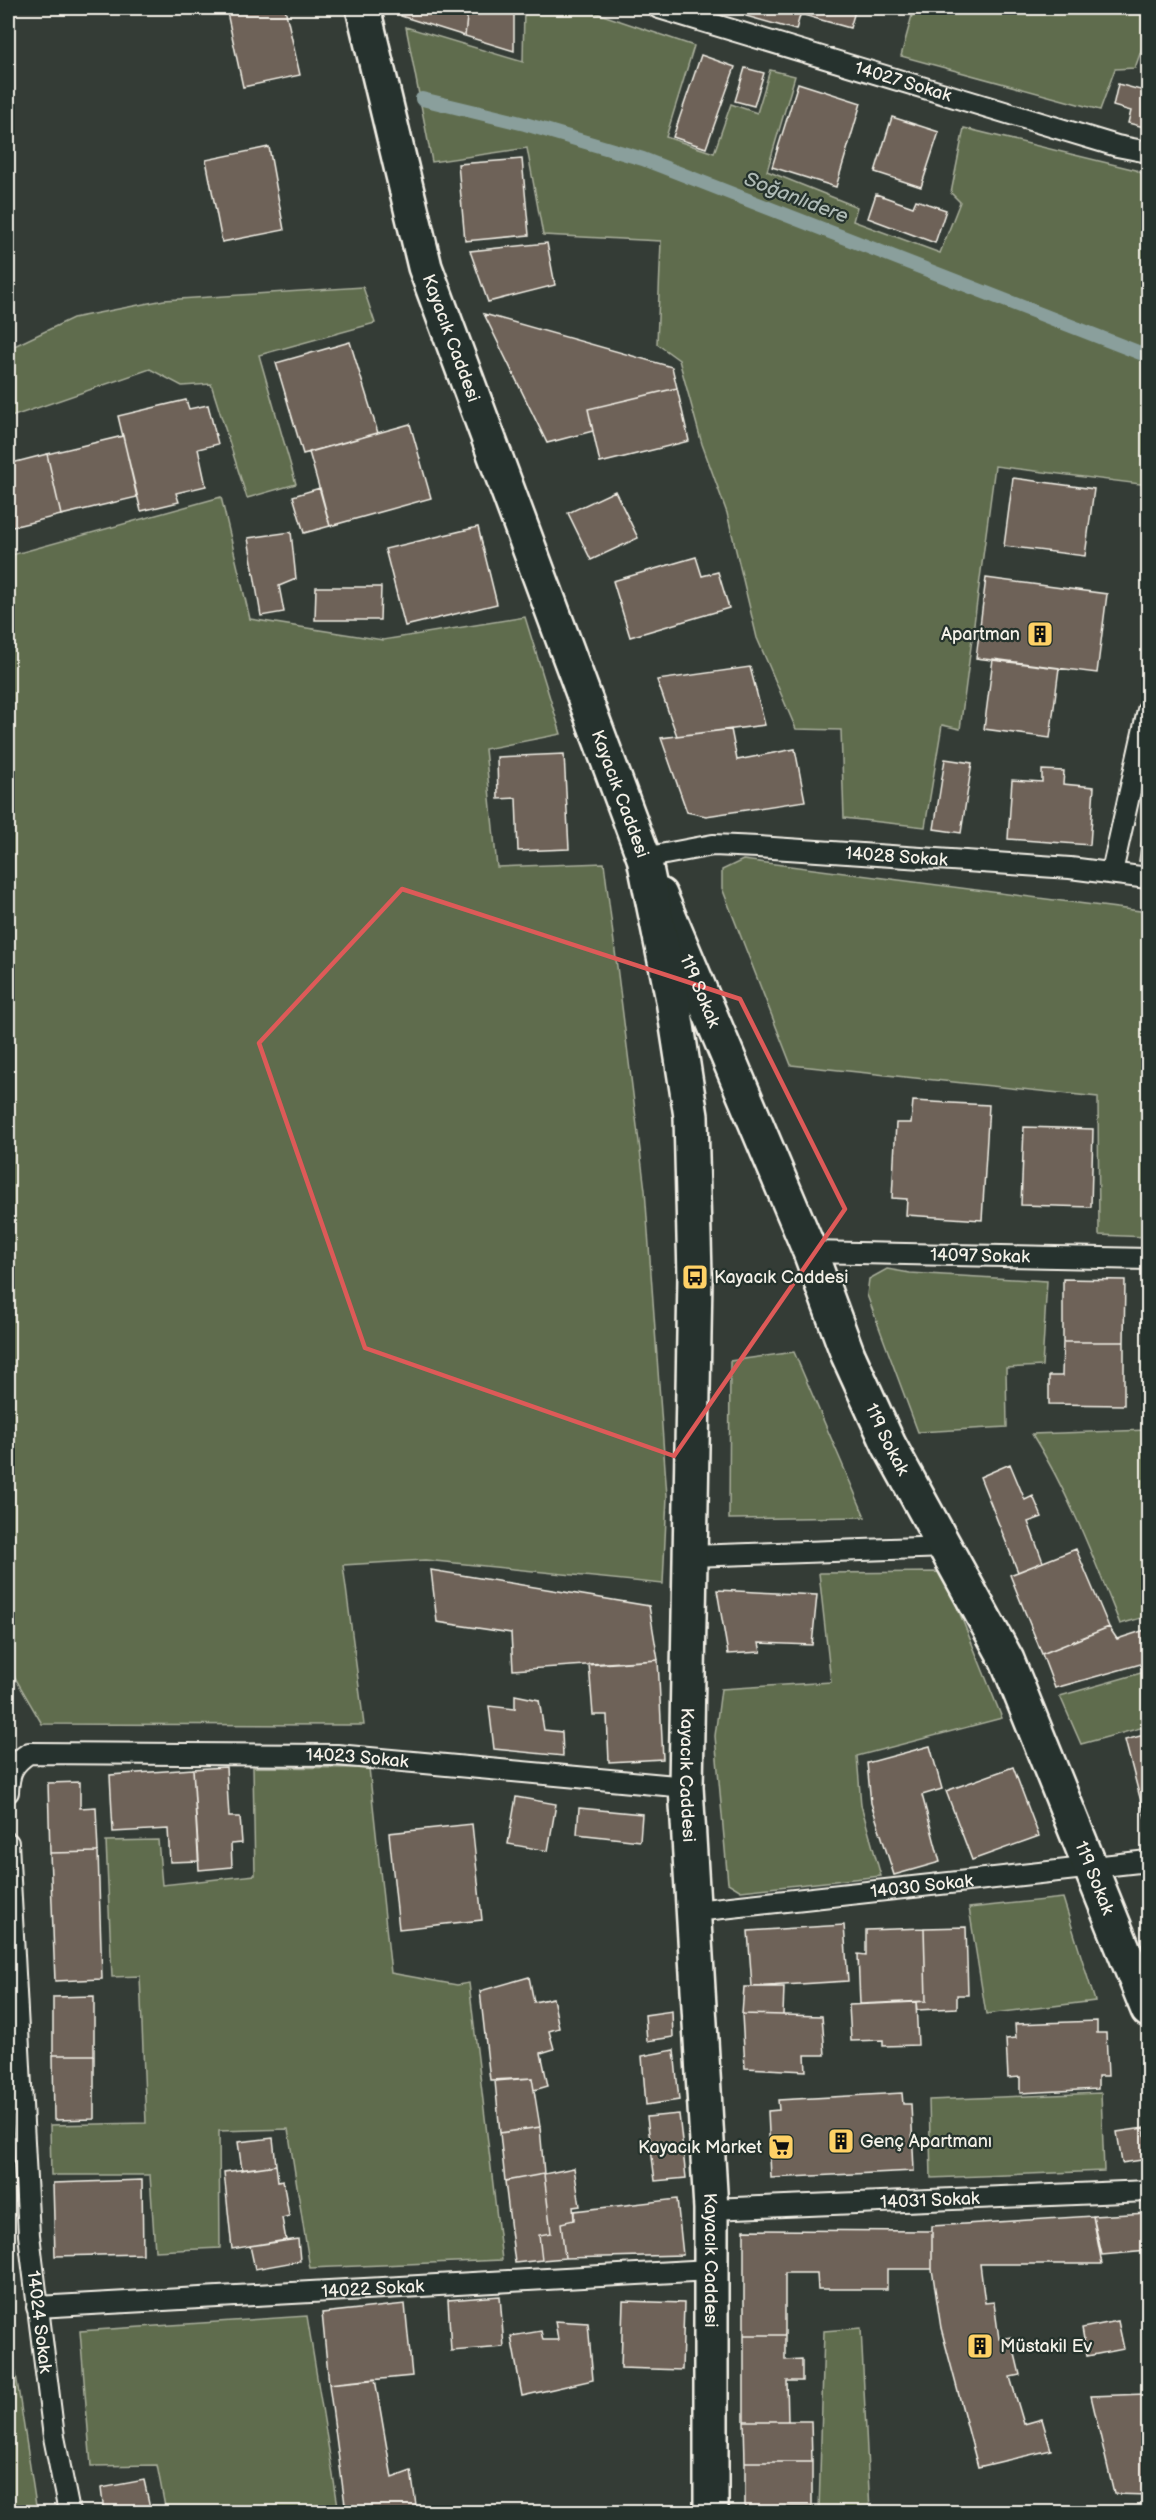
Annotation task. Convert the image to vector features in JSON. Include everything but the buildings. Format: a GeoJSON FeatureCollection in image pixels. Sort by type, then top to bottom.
{"type":"FeatureCollection","features":[{"type":"Feature","properties":{"kind":"street","name":"Kayacık Caddesi"},"geometry":{"type":"LineString","coordinates":[[363,8],[425,267],[644,858],[673,1000],[691,1116],[695,1277],[686,1787],[711,2209],[711,2512]]}},
{"type":"Feature","properties":{"kind":"street","name":"119 Sokak"},"geometry":{"type":"LineString","coordinates":[[644,858],[810,1252],[848,1355],[884,1435],[1007,1660],[1149,2010]]}},
{"type":"Feature","properties":{"kind":"lane","name":"14027 Sokak"},"geometry":{"type":"LineString","coordinates":[[659,8],[1117,146],[1149,152]]}},
{"type":"Feature","properties":{"kind":"lane"},"geometry":{"type":"LineString","coordinates":[[1112,872],[1149,710]]}},
{"type":"Feature","properties":{"kind":"lane","name":"14028 Sokak"},"geometry":{"type":"LineString","coordinates":[[644,858],[712,845],[1112,872],[1149,878]]}},
{"type":"Feature","properties":{"kind":"lane","name":"14097 Sokak"},"geometry":{"type":"LineString","coordinates":[[810,1252],[1149,1259]]}},
{"type":"Feature","properties":{"kind":"lane"},"geometry":{"type":"LineString","coordinates":[[691,1556],[947,1547]]}},
{"type":"Feature","properties":{"kind":"lane","name":"14023 Sokak"},"geometry":{"type":"LineString","coordinates":[[8,1792],[9,1775],[15,1762],[28,1753],[337,1755],[686,1787]]}},
{"type":"Feature","properties":{"kind":"lane","name":"14024 Sokak"},"geometry":{"type":"LineString","coordinates":[[8,1843],[28,2235],[54,2437],[69,2512]]}},
{"type":"Feature","properties":{"kind":"lane","name":"14030 Sokak"},"geometry":{"type":"LineString","coordinates":[[695,1911],[1149,1861]]}},
{"type":"Feature","properties":{"kind":"lane","name":"14031 Sokak"},"geometry":{"type":"LineString","coordinates":[[711,2209],[1149,2191]]}},
{"type":"Feature","properties":{"kind":"lane","name":"14022 Sokak"},"geometry":{"type":"LineString","coordinates":[[36,2307],[710,2270]]}},
{"type":"Feature","properties":{"kind":"highlighted area"},"geometry":{"type":"Polygon","coordinates":[[[402,889],[740,999],[845,1209],[674,1456],[365,1348],[259,1043],[402,889]]]}},
{"type":"Feature","properties":{"kind":"green space"},"geometry":{"type":"Polygon","coordinates":[[[524,8],[582,8],[694,46],[666,137],[714,153],[731,104],[757,113],[770,70],[795,76],[767,171],[857,207],[853,221],[940,253],[960,202],[951,193],[964,128],[1136,170],[1148,177],[1148,485],[995,466],[960,729],[942,725],[925,827],[844,818],[841,730],[796,729],[757,638],[727,513],[702,444],[679,360],[657,344],[661,241],[543,235],[527,148],[432,162],[406,27],[523,62],[524,8]]]}},
{"type":"Feature","properties":{"kind":"green space"},"geometry":{"type":"Polygon","coordinates":[[[914,8],[1148,8],[1148,31],[1135,68],[1115,69],[1100,110],[901,56],[914,8]]]}},
{"type":"Feature","properties":{"kind":"green space"},"geometry":{"type":"Polygon","coordinates":[[[363,287],[375,323],[259,355],[296,484],[247,498],[211,384],[182,386],[150,369],[8,418],[8,349],[73,318],[164,300],[363,287]]]}},
{"type":"Feature","properties":{"kind":"green space"},"geometry":{"type":"Polygon","coordinates":[[[221,497],[250,619],[383,640],[525,617],[561,734],[485,749],[497,867],[604,863],[645,1190],[667,1496],[663,1584],[425,1560],[343,1565],[364,1725],[42,1724],[14,1676],[8,1659],[8,556],[221,497]]]}},
{"type":"Feature","properties":{"kind":"green space"},"geometry":{"type":"Polygon","coordinates":[[[743,860],[1148,912],[1148,1237],[1099,1235],[1098,1097],[791,1065],[722,888],[722,870],[743,860]]]}},
{"type":"Feature","properties":{"kind":"green space"},"geometry":{"type":"Polygon","coordinates":[[[887,1269],[910,1273],[1047,1281],[1042,1366],[1006,1368],[1007,1427],[918,1432],[867,1295],[869,1279],[887,1269]]]}},
{"type":"Feature","properties":{"kind":"green space"},"geometry":{"type":"Polygon","coordinates":[[[794,1352],[865,1517],[729,1519],[730,1361],[794,1352]]]}},
{"type":"Feature","properties":{"kind":"green space"},"geometry":{"type":"Polygon","coordinates":[[[1148,1430],[1148,1616],[1120,1624],[1058,1479],[1032,1434],[1148,1430]]]}},
{"type":"Feature","properties":{"kind":"green space"},"geometry":{"type":"Polygon","coordinates":[[[943,1572],[1002,1718],[857,1756],[861,1805],[881,1876],[741,1891],[728,1883],[715,1736],[721,1689],[831,1682],[819,1573],[943,1572]]]}},
{"type":"Feature","properties":{"kind":"green space"},"geometry":{"type":"Polygon","coordinates":[[[1148,1671],[1148,1726],[1081,1744],[1060,1696],[1148,1671]]]}},
{"type":"Feature","properties":{"kind":"green space"},"geometry":{"type":"Polygon","coordinates":[[[253,1767],[369,1768],[391,1973],[457,1985],[469,1983],[502,2260],[310,2268],[288,2129],[219,2131],[220,2248],[155,2251],[150,2175],[51,2175],[50,2125],[146,2123],[140,1976],[112,1977],[106,1841],[158,1840],[162,1885],[255,1875],[253,1767]]]}},
{"type":"Feature","properties":{"kind":"green space"},"geometry":{"type":"Polygon","coordinates":[[[1063,1898],[1095,2001],[986,2014],[969,1908],[1063,1898]]]}},
{"type":"Feature","properties":{"kind":"green space"},"geometry":{"type":"Polygon","coordinates":[[[1101,2093],[1104,2171],[931,2178],[929,2100],[1101,2093]]]}},
{"type":"Feature","properties":{"kind":"green space"},"geometry":{"type":"Polygon","coordinates":[[[307,2316],[339,2512],[166,2512],[157,2465],[91,2466],[80,2331],[307,2316]]]}},
{"type":"Feature","properties":{"kind":"green space"},"geometry":{"type":"Polygon","coordinates":[[[8,2322],[37,2512],[8,2512],[8,2322]]]}},
{"type":"Feature","properties":{"kind":"green space"},"geometry":{"type":"Polygon","coordinates":[[[861,2328],[870,2512],[819,2512],[824,2331],[861,2328]]]}},
{"type":"Feature","properties":{"kind":"waterway","name":"Soğanlıdere"},"geometry":{"type":"LineString","coordinates":[[422,99],[525,124],[643,159],[1148,356]]}},
{"type":"Feature","properties":{"kind":"place","name":"Apartman"},"geometry":{"type":"Point","coordinates":[1040,634]}},
{"type":"Feature","properties":{"kind":"place","name":"Kayacık Caddesi"},"geometry":{"type":"Point","coordinates":[695,1277]}},
{"type":"Feature","properties":{"kind":"place","name":"Genç Apartmanı"},"geometry":{"type":"Point","coordinates":[841,2141]}},
{"type":"Feature","properties":{"kind":"place","name":"Kayacık Market"},"geometry":{"type":"Point","coordinates":[781,2147]}},
{"type":"Feature","properties":{"kind":"place","name":"Müstakil Ev"},"geometry":{"type":"Point","coordinates":[980,2346]}}]}
